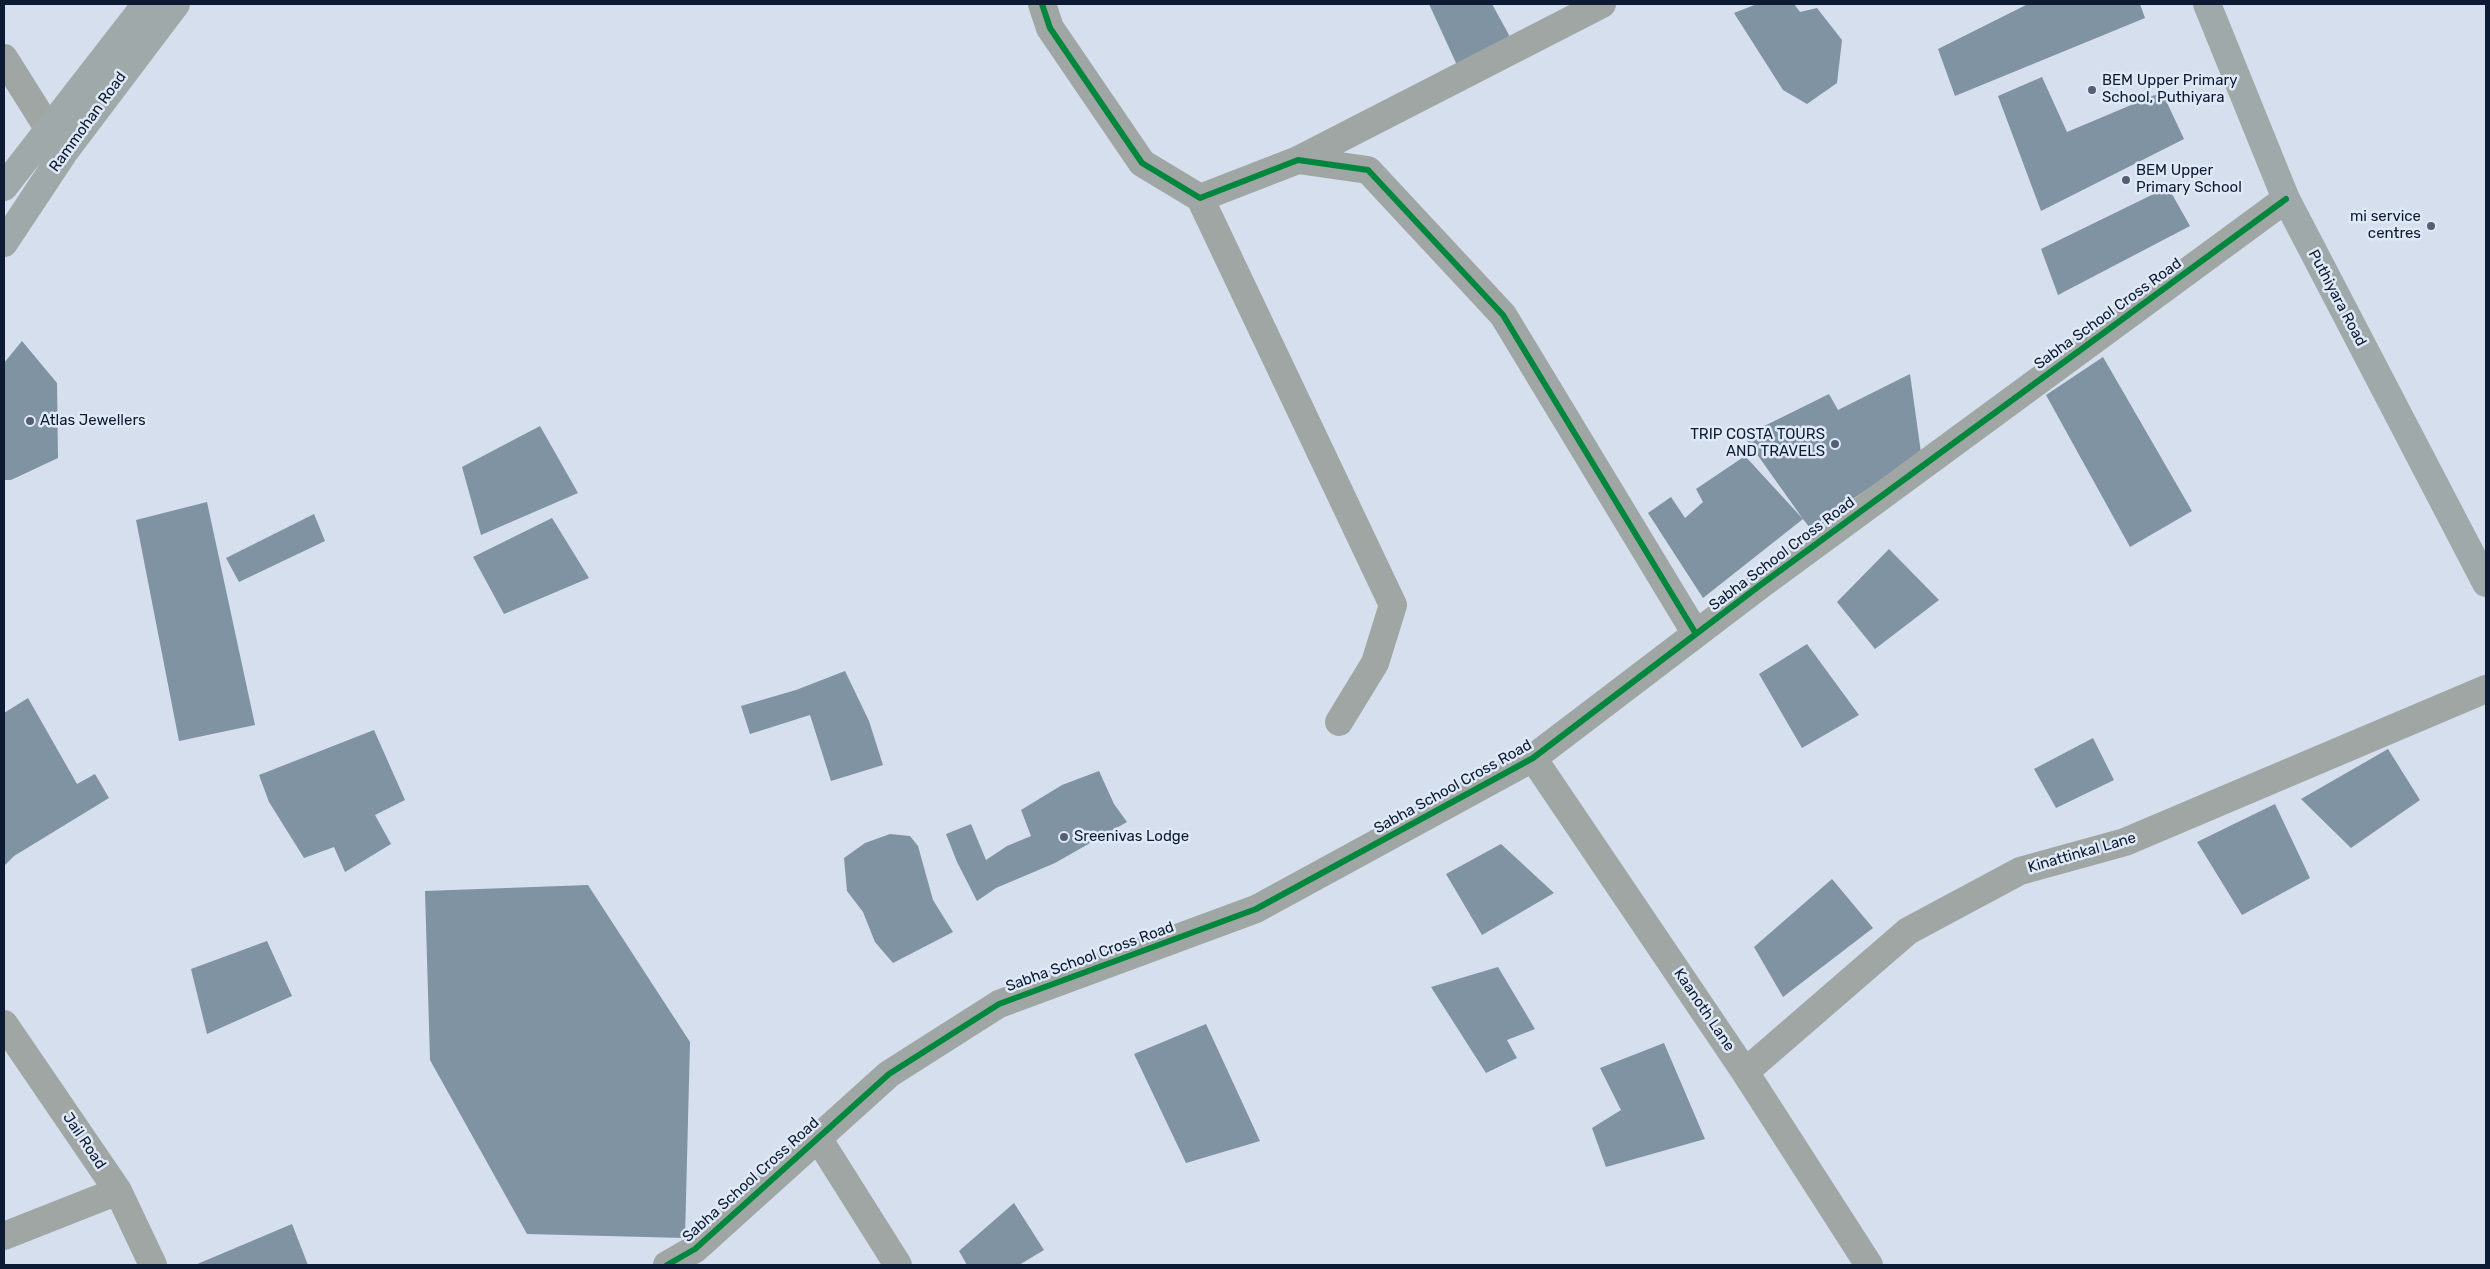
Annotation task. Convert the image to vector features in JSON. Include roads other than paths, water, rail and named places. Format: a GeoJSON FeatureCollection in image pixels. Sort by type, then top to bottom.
{"type":"FeatureCollection","features":[{"type":"Feature","properties":{"kind":"main road","name":"Rammohan Road"},"geometry":{"type":"LineString","coordinates":[[4,187],[146,4]]}},
{"type":"Feature","properties":{"kind":"main road","name":"Rammohan Road"},"geometry":{"type":"LineString","coordinates":[[4,243],[65,151],[176,4]]}},
{"type":"Feature","properties":{"kind":"main road","name":"Puthiyara Road"},"geometry":{"type":"LineString","coordinates":[[2207,4],[2286,199],[2483,570]]}},
{"type":"Feature","properties":{"kind":"street"},"geometry":{"type":"LineString","coordinates":[[1042,4],[1050,28],[1142,163],[1200,198],[1393,605],[1375,663],[1339,722]]}},
{"type":"Feature","properties":{"kind":"street"},"geometry":{"type":"LineString","coordinates":[[1200,198],[1298,160],[1602,4]]}},
{"type":"Feature","properties":{"kind":"street"},"geometry":{"type":"LineString","coordinates":[[4,58],[48,128]]}},
{"type":"Feature","properties":{"kind":"street"},"geometry":{"type":"LineString","coordinates":[[1298,160],[1368,170],[1504,315],[1696,634]]}},
{"type":"Feature","properties":{"kind":"street","name":"Sabha School Cross Road"},"geometry":{"type":"LineString","coordinates":[[667,1265],[695,1249],[889,1074],[999,1004],[1256,909],[1533,758],[1696,634],[2286,199]]}},
{"type":"Feature","properties":{"kind":"street","name":"Kinattinkal Lane"},"geometry":{"type":"LineString","coordinates":[[1746,1072],[1908,930],[2020,871],[2125,842],[2486,689]]}},
{"type":"Feature","properties":{"kind":"street","name":"Kaanoth Lane"},"geometry":{"type":"LineString","coordinates":[[1533,758],[1746,1072],[1869,1265]]}},
{"type":"Feature","properties":{"kind":"street","name":"Jail Road"},"geometry":{"type":"LineString","coordinates":[[4,1024],[118,1191],[153,1265]]}},
{"type":"Feature","properties":{"kind":"street"},"geometry":{"type":"LineString","coordinates":[[818,1138],[898,1265]]}},
{"type":"Feature","properties":{"kind":"street"},"geometry":{"type":"LineString","coordinates":[[4,1236],[118,1191]]}},
{"type":"Feature","properties":{"kind":"place","name":"BEM Upper Primary School, Puthiyara"},"geometry":{"type":"Point","coordinates":[2092,90]}},
{"type":"Feature","properties":{"kind":"place","name":"BEM Upper Primary School"},"geometry":{"type":"Point","coordinates":[2126,180]}},
{"type":"Feature","properties":{"kind":"place","name":"mi service centres"},"geometry":{"type":"Point","coordinates":[2431,226]}},
{"type":"Feature","properties":{"kind":"place","name":"Atlas Jewellers"},"geometry":{"type":"Point","coordinates":[30,421]}},
{"type":"Feature","properties":{"kind":"place","name":"TRIP COSTA TOURS AND TRAVELS"},"geometry":{"type":"Point","coordinates":[1835,444]}},
{"type":"Feature","properties":{"kind":"place","name":"Sreenivas Lodge"},"geometry":{"type":"Point","coordinates":[1064,837]}}]}
